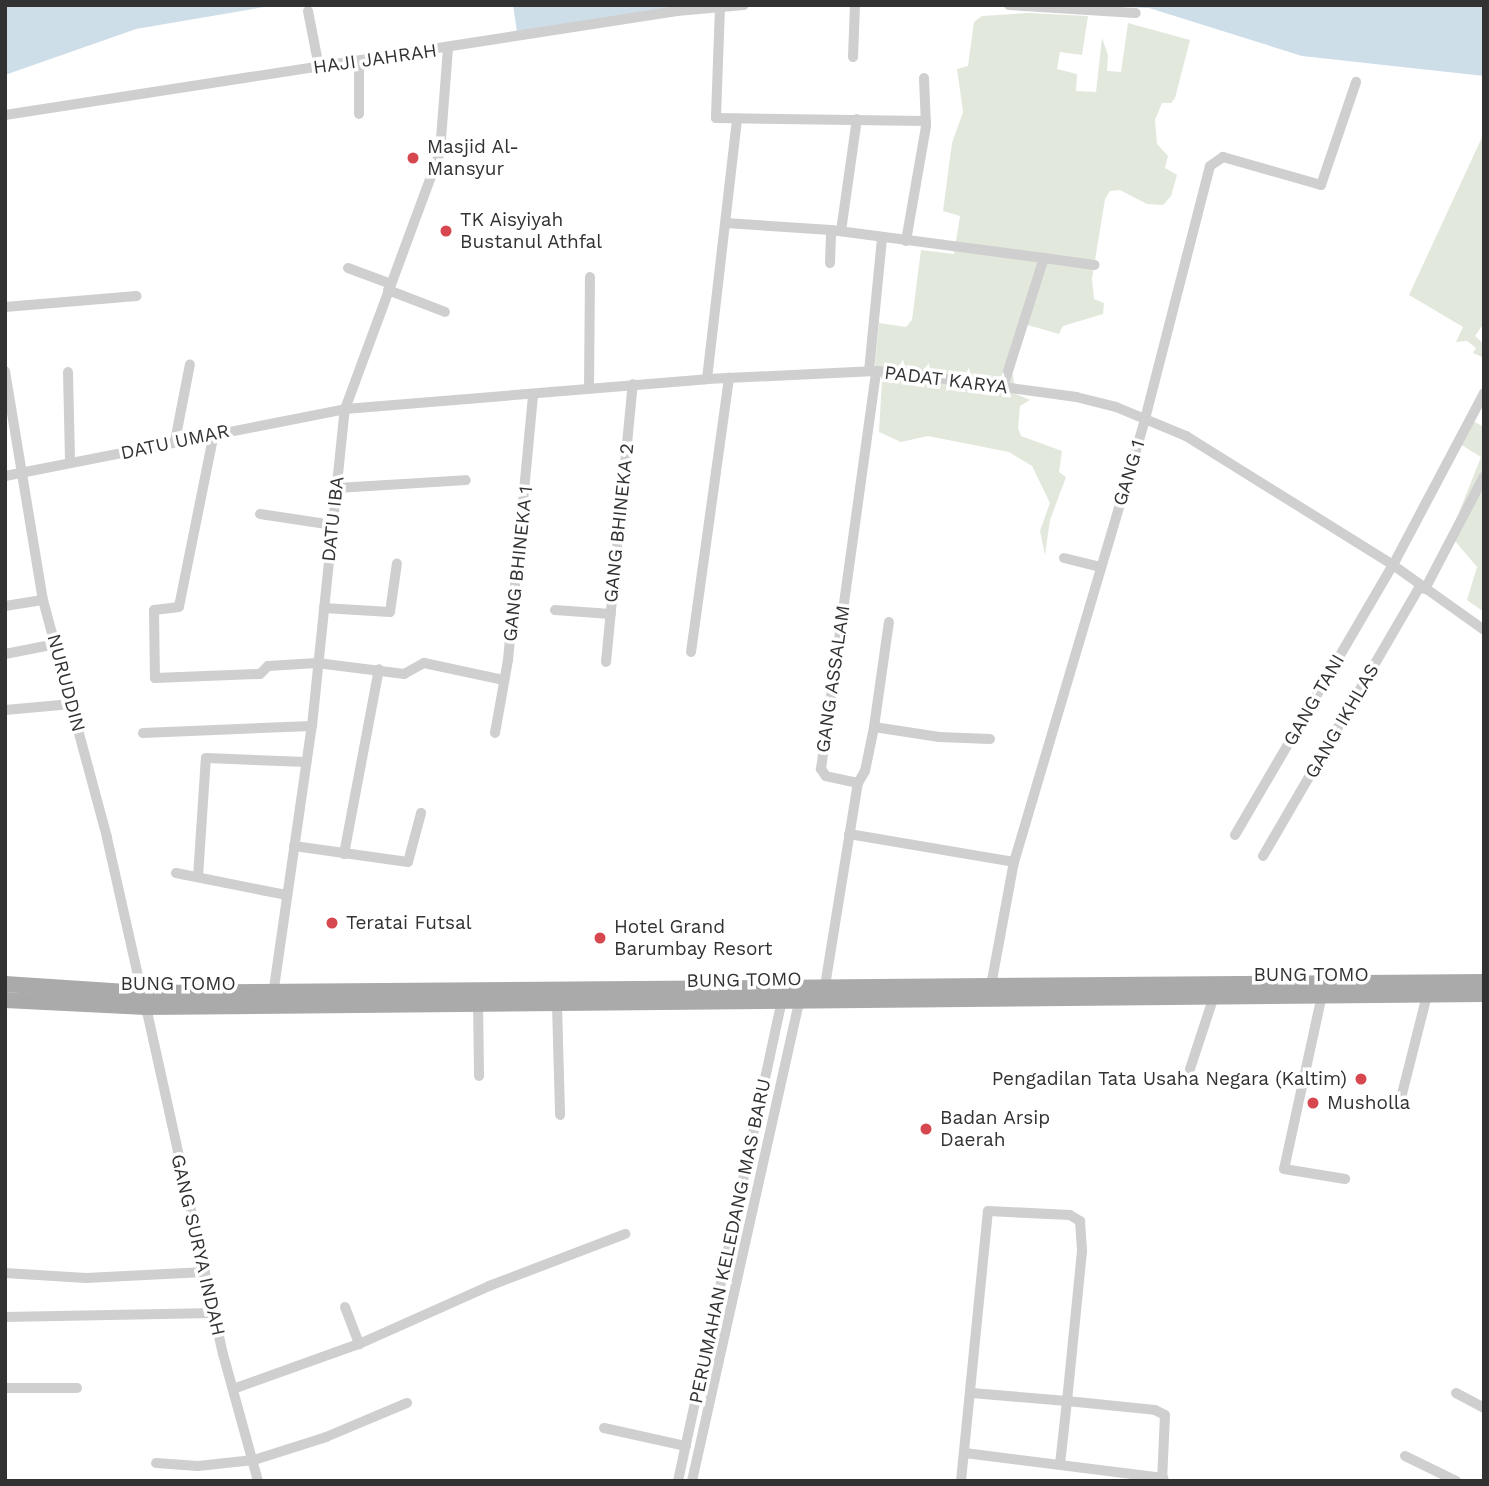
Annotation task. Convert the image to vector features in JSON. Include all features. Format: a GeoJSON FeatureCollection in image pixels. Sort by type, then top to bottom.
{"type":"FeatureCollection","features":[{"type":"Feature","properties":{"kind":"main road","name":"BUNG TOMO"},"geometry":{"type":"LineString","coordinates":[[345,998],[538,986],[608,995],[792,995],[1277,989],[1484,982]]}},
{"type":"Feature","properties":{"kind":"main road","name":"BUNG TOMO"},"geometry":{"type":"LineString","coordinates":[[5,984],[144,1000]]}},
{"type":"Feature","properties":{"kind":"main road"},"geometry":{"type":"LineString","coordinates":[[538,986],[538,1004]]}},
{"type":"Feature","properties":{"kind":"main road","name":"BUNG TOMO"},"geometry":{"type":"LineString","coordinates":[[989,993],[1214,996],[1277,989],[1322,995],[1484,995]]}},
{"type":"Feature","properties":{"kind":"main road","name":"BUNG TOMO"},"geometry":{"type":"LineString","coordinates":[[5,1000],[345,998],[557,1004],[608,995]]}},
{"type":"Feature","properties":{"kind":"street","name":"HAJI JAHRAH"},"geometry":{"type":"LineString","coordinates":[[5,115],[744,5]]}},
{"type":"Feature","properties":{"kind":"street"},"geometry":{"type":"LineString","coordinates":[[853,57],[855,5]]}},
{"type":"Feature","properties":{"kind":"street"},"geometry":{"type":"LineString","coordinates":[[1009,5],[1136,13]]}},
{"type":"Feature","properties":{"kind":"street"},"geometry":{"type":"LineString","coordinates":[[720,7],[722,41],[714,116],[737,119],[926,121]]}},
{"type":"Feature","properties":{"kind":"street"},"geometry":{"type":"LineString","coordinates":[[308,11],[319,67]]}},
{"type":"Feature","properties":{"kind":"street","name":"DATU IBA"},"geometry":{"type":"LineString","coordinates":[[273,998],[312,726],[345,409],[422,210],[440,152],[448,49]]}},
{"type":"Feature","properties":{"kind":"street"},"geometry":{"type":"LineString","coordinates":[[359,61],[359,114]]}},
{"type":"Feature","properties":{"kind":"street"},"geometry":{"type":"LineString","coordinates":[[906,242],[926,121],[924,78]]}},
{"type":"Feature","properties":{"kind":"street","name":"GANG 1"},"geometry":{"type":"LineString","coordinates":[[989,993],[1014,862],[1145,419],[1213,161],[1223,158],[1321,185],[1356,82]]}},
{"type":"Feature","properties":{"kind":"street"},"geometry":{"type":"LineString","coordinates":[[707,379],[737,119]]}},
{"type":"Feature","properties":{"kind":"street"},"geometry":{"type":"LineString","coordinates":[[830,263],[858,119]]}},
{"type":"Feature","properties":{"kind":"street"},"geometry":{"type":"LineString","coordinates":[[726,223],[836,231],[1095,265]]}},
{"type":"Feature","properties":{"kind":"street"},"geometry":{"type":"LineString","coordinates":[[872,371],[882,238]]}},
{"type":"Feature","properties":{"kind":"street"},"geometry":{"type":"LineString","coordinates":[[1003,387],[1044,258]]}},
{"type":"Feature","properties":{"kind":"street"},"geometry":{"type":"LineString","coordinates":[[348,268],[445,312]]}},
{"type":"Feature","properties":{"kind":"street"},"geometry":{"type":"LineString","coordinates":[[589,388],[590,277]]}},
{"type":"Feature","properties":{"kind":"street"},"geometry":{"type":"LineString","coordinates":[[5,307],[137,296]]}},
{"type":"Feature","properties":{"kind":"street"},"geometry":{"type":"LineString","coordinates":[[175,441],[190,365]]}},
{"type":"Feature","properties":{"kind":"street","name":"NURUDDIN"},"geometry":{"type":"LineString","coordinates":[[5,370],[43,600],[72,704],[144,1000]]}},
{"type":"Feature","properties":{"kind":"street","name":"PADAT KARYA"},"geometry":{"type":"LineString","coordinates":[[345,409],[633,384],[872,371],[1076,397],[1145,419],[1186,436],[1393,565],[1484,630]]}},
{"type":"Feature","properties":{"kind":"street","name":"GANG ASSALAM"},"geometry":{"type":"LineString","coordinates":[[858,783],[826,776],[821,769],[872,371]]}},
{"type":"Feature","properties":{"kind":"street"},"geometry":{"type":"LineString","coordinates":[[68,372],[70,463]]}},
{"type":"Feature","properties":{"kind":"street"},"geometry":{"type":"LineString","coordinates":[[691,652],[729,378]]}},
{"type":"Feature","properties":{"kind":"street","name":"GANG BHINEKA 2"},"geometry":{"type":"LineString","coordinates":[[606,662],[633,384]]}},
{"type":"Feature","properties":{"kind":"street","name":"GANG TANI"},"geometry":{"type":"LineString","coordinates":[[1234,835],[1393,565],[1484,393]]}},
{"type":"Feature","properties":{"kind":"street","name":"GANG BHINEKA 1"},"geometry":{"type":"LineString","coordinates":[[495,733],[504,680],[533,394]]}},
{"type":"Feature","properties":{"kind":"street","name":"DATU UMAR"},"geometry":{"type":"LineString","coordinates":[[5,476],[345,409]]}},
{"type":"Feature","properties":{"kind":"street"},"geometry":{"type":"LineString","coordinates":[[214,433],[179,607],[154,610],[155,678],[260,674],[268,666],[317,663],[404,674],[426,663],[504,680]]}},
{"type":"Feature","properties":{"kind":"street","name":"GANG IKHLAS"},"geometry":{"type":"LineString","coordinates":[[1263,856],[1422,588],[1484,476]]}},
{"type":"Feature","properties":{"kind":"street"},"geometry":{"type":"LineString","coordinates":[[337,488],[466,480]]}},
{"type":"Feature","properties":{"kind":"street"},"geometry":{"type":"LineString","coordinates":[[260,514],[333,525]]}},
{"type":"Feature","properties":{"kind":"street"},"geometry":{"type":"LineString","coordinates":[[1064,558],[1100,567]]}},
{"type":"Feature","properties":{"kind":"street"},"geometry":{"type":"LineString","coordinates":[[324,608],[390,612],[397,563]]}},
{"type":"Feature","properties":{"kind":"street"},"geometry":{"type":"LineString","coordinates":[[5,606],[43,600]]}},
{"type":"Feature","properties":{"kind":"street"},"geometry":{"type":"LineString","coordinates":[[555,610],[611,614]]}},
{"type":"Feature","properties":{"kind":"street"},"geometry":{"type":"LineString","coordinates":[[824,994],[858,783],[865,771],[874,727],[890,622]]}},
{"type":"Feature","properties":{"kind":"street"},"geometry":{"type":"LineString","coordinates":[[5,654],[56,645]]}},
{"type":"Feature","properties":{"kind":"street"},"geometry":{"type":"LineString","coordinates":[[344,854],[379,669]]}},
{"type":"Feature","properties":{"kind":"street"},"geometry":{"type":"LineString","coordinates":[[5,710],[72,704]]}},
{"type":"Feature","properties":{"kind":"street"},"geometry":{"type":"LineString","coordinates":[[143,733],[312,726]]}},
{"type":"Feature","properties":{"kind":"street"},"geometry":{"type":"LineString","coordinates":[[874,727],[939,737],[990,739]]}},
{"type":"Feature","properties":{"kind":"street"},"geometry":{"type":"LineString","coordinates":[[198,877],[206,758],[306,762]]}},
{"type":"Feature","properties":{"kind":"street"},"geometry":{"type":"LineString","coordinates":[[294,846],[408,862],[421,813]]}},
{"type":"Feature","properties":{"kind":"street"},"geometry":{"type":"LineString","coordinates":[[849,834],[1014,862]]}},
{"type":"Feature","properties":{"kind":"street"},"geometry":{"type":"LineString","coordinates":[[176,873],[286,895]]}},
{"type":"Feature","properties":{"kind":"street"},"geometry":{"type":"LineString","coordinates":[[692,1481],[792,995]]}},
{"type":"Feature","properties":{"kind":"street","name":"PERUMAHAN KELEDANG MAS BARU"},"geometry":{"type":"LineString","coordinates":[[678,1481],[792,995]]}},
{"type":"Feature","properties":{"kind":"street"},"geometry":{"type":"LineString","coordinates":[[1322,995],[1284,1169],[1345,1179]]}},
{"type":"Feature","properties":{"kind":"street"},"geometry":{"type":"LineString","coordinates":[[1401,1098],[1427,995]]}},
{"type":"Feature","properties":{"kind":"street"},"geometry":{"type":"LineString","coordinates":[[1189,1069],[1214,996]]}},
{"type":"Feature","properties":{"kind":"street","name":"GANG SURYA INDAH"},"geometry":{"type":"LineString","coordinates":[[144,1000],[214,1313],[258,1481]]}},
{"type":"Feature","properties":{"kind":"street"},"geometry":{"type":"LineString","coordinates":[[478,1001],[479,1076]]}},
{"type":"Feature","properties":{"kind":"street"},"geometry":{"type":"LineString","coordinates":[[557,1004],[561,1115]]}},
{"type":"Feature","properties":{"kind":"street"},"geometry":{"type":"LineString","coordinates":[[961,1481],[972,1393],[988,1211],[1070,1215],[1080,1221],[1083,1231],[1060,1464]]}},
{"type":"Feature","properties":{"kind":"street"},"geometry":{"type":"LineString","coordinates":[[233,1389],[359,1344],[489,1286],[625,1234]]}},
{"type":"Feature","properties":{"kind":"street"},"geometry":{"type":"LineString","coordinates":[[5,1273],[86,1278],[205,1272]]}},
{"type":"Feature","properties":{"kind":"street"},"geometry":{"type":"LineString","coordinates":[[345,1307],[359,1344]]}},
{"type":"Feature","properties":{"kind":"street"},"geometry":{"type":"LineString","coordinates":[[5,1317],[214,1313]]}},
{"type":"Feature","properties":{"kind":"street"},"geometry":{"type":"LineString","coordinates":[[5,1388],[78,1388]]}},
{"type":"Feature","properties":{"kind":"street"},"geometry":{"type":"LineString","coordinates":[[965,1453],[1163,1479],[1165,1415],[1155,1410],[972,1393]]}},
{"type":"Feature","properties":{"kind":"street"},"geometry":{"type":"LineString","coordinates":[[1456,1393],[1484,1408]]}},
{"type":"Feature","properties":{"kind":"street"},"geometry":{"type":"LineString","coordinates":[[156,1463],[198,1466],[254,1460],[326,1437],[407,1403]]}},
{"type":"Feature","properties":{"kind":"street"},"geometry":{"type":"LineString","coordinates":[[604,1428],[686,1446]]}},
{"type":"Feature","properties":{"kind":"street"},"geometry":{"type":"LineString","coordinates":[[689,1430],[702,1433]]}},
{"type":"Feature","properties":{"kind":"street"},"geometry":{"type":"LineString","coordinates":[[1405,1456],[1456,1481]]}},
{"type":"Feature","properties":{"kind":"shaded area"},"geometry":{"type":"Polygon","coordinates":[[[5,5],[276,5],[136,29],[5,75],[5,5]]]}},
{"type":"Feature","properties":{"kind":"shaded area"},"geometry":{"type":"Polygon","coordinates":[[[513,5],[721,5],[662,9],[517,32],[513,5]]]}},
{"type":"Feature","properties":{"kind":"shaded area"},"geometry":{"type":"Polygon","coordinates":[[[1082,5],[1484,5],[1484,76],[1302,56],[1149,8],[1082,5]]]}},
{"type":"Feature","properties":{"kind":"shaded area"},"geometry":{"type":"Polygon","coordinates":[[[1029,13],[1088,16],[1082,55],[1060,52],[1057,69],[1077,74],[1076,91],[1096,92],[1102,38],[1108,55],[1107,71],[1121,72],[1128,23],[1190,40],[1175,98],[1171,103],[1162,103],[1155,120],[1157,144],[1168,156],[1165,168],[1177,175],[1171,196],[1163,205],[1147,204],[1120,190],[1110,191],[1105,199],[1092,279],[1094,299],[1104,303],[1103,314],[1063,326],[1059,334],[1024,324],[1012,371],[1016,394],[1030,400],[1020,406],[1018,428],[1021,436],[1062,451],[1059,472],[1066,477],[1050,520],[1045,555],[1040,531],[1050,503],[1032,466],[1009,452],[928,436],[901,442],[879,432],[882,380],[875,364],[879,323],[906,327],[912,320],[921,250],[954,254],[960,216],[943,211],[952,143],[963,112],[957,69],[968,66],[974,22],[982,16],[1029,13]]]}},
{"type":"Feature","properties":{"kind":"shaded area"},"geometry":{"type":"Polygon","coordinates":[[[1484,133],[1484,323],[1475,336],[1484,344],[1484,358],[1473,353],[1476,348],[1467,341],[1456,342],[1463,327],[1409,295],[1484,133]]]}},
{"type":"Feature","properties":{"kind":"shaded area"},"geometry":{"type":"Polygon","coordinates":[[[1471,420],[1484,427],[1484,612],[1467,600],[1477,567],[1450,535],[1481,457],[1460,444],[1471,420]]]}},
{"type":"Feature","properties":{"kind":"place","name":"Masjid Al- Mansyur"},"geometry":{"type":"Point","coordinates":[413,158]}},
{"type":"Feature","properties":{"kind":"place","name":"TK Aisyiyah Bustanul Athfal"},"geometry":{"type":"Point","coordinates":[446,231]}},
{"type":"Feature","properties":{"kind":"place","name":"Teratai Futsal"},"geometry":{"type":"Point","coordinates":[332,923]}},
{"type":"Feature","properties":{"kind":"place","name":"Hotel Grand Barumbay Resort"},"geometry":{"type":"Point","coordinates":[600,938]}},
{"type":"Feature","properties":{"kind":"place","name":"Pengadilan Tata Usaha Negara (Kaltim)"},"geometry":{"type":"Point","coordinates":[1361,1079]}},
{"type":"Feature","properties":{"kind":"place","name":"Musholla"},"geometry":{"type":"Point","coordinates":[1313,1103]}},
{"type":"Feature","properties":{"kind":"place","name":"Badan Arsip Daerah"},"geometry":{"type":"Point","coordinates":[926,1129]}}]}
